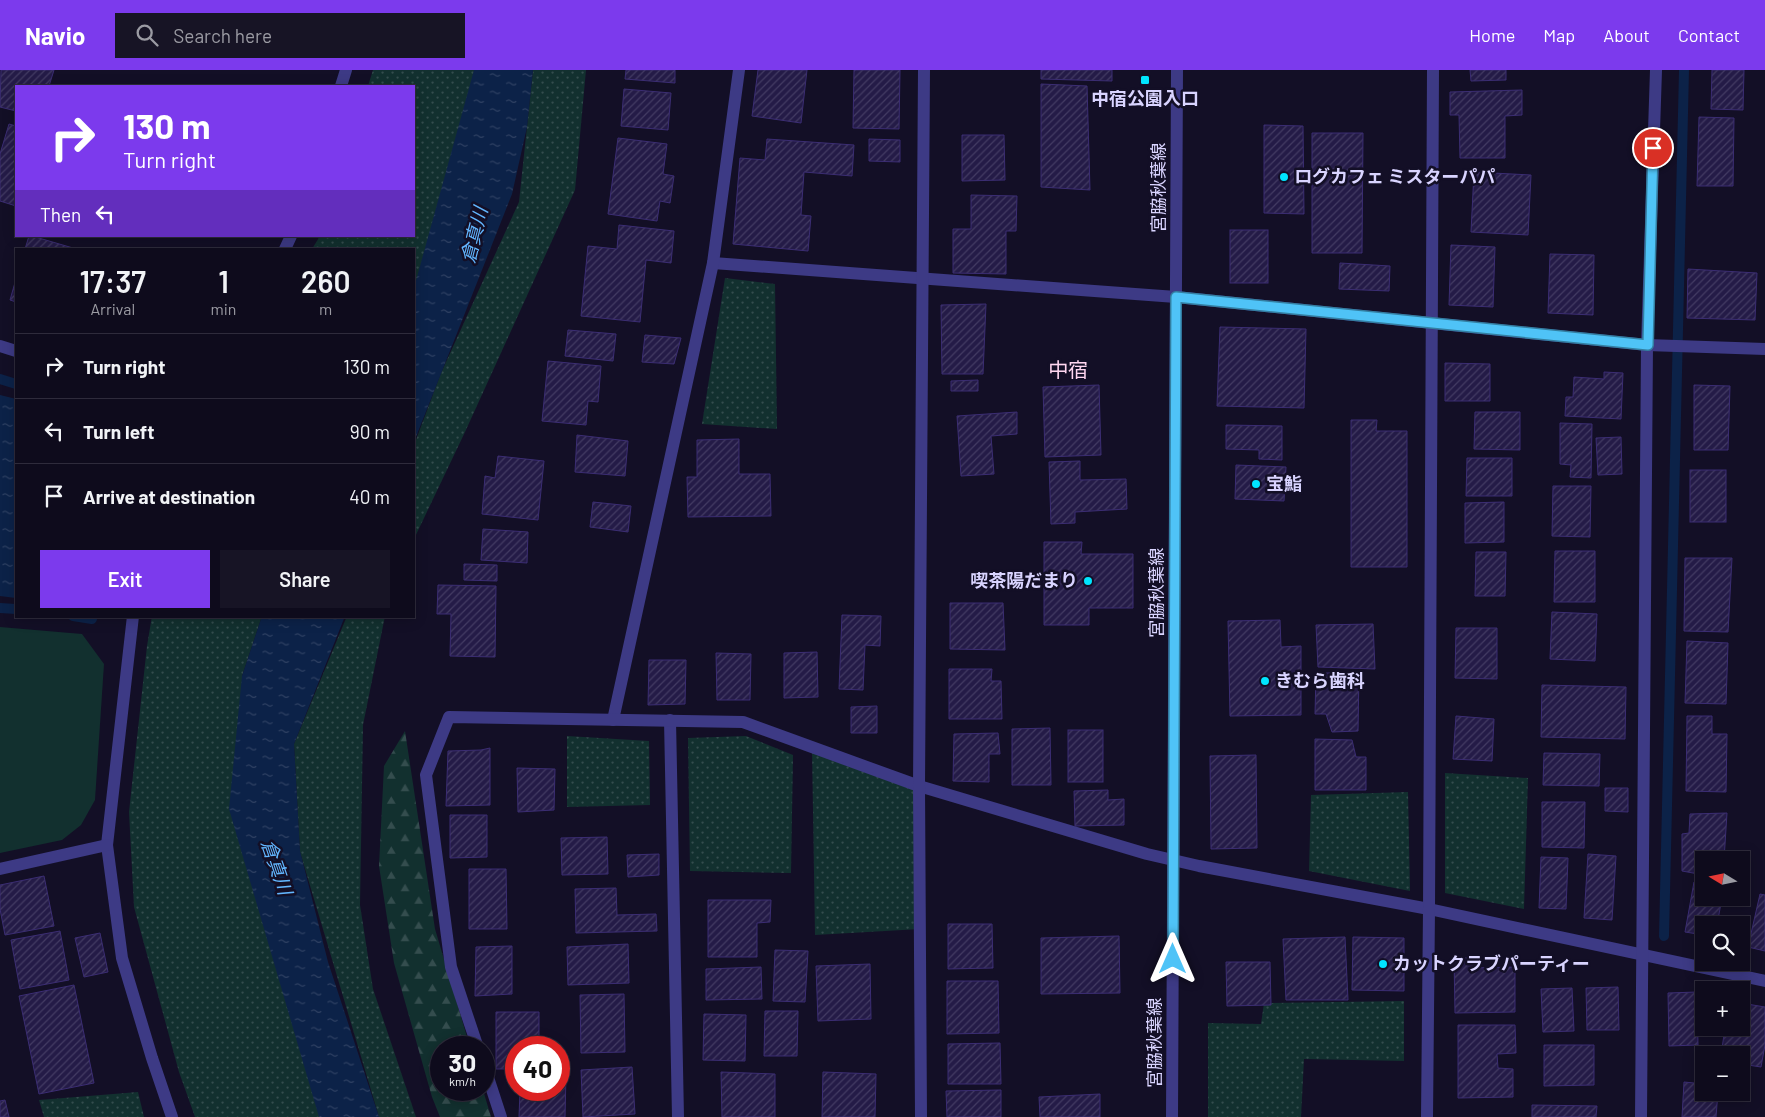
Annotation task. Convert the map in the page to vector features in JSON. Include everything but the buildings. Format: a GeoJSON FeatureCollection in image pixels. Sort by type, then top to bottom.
{"type":"FeatureCollection","features":[{"type":"Feature","properties":{"kind":"street"},"geometry":{"type":"LineString","coordinates":[[613,720],[713,264],[739,70]]}},
{"type":"Feature","properties":{"kind":"street"},"geometry":{"type":"LineString","coordinates":[[921,1117],[919,786],[924,70]]}},
{"type":"Feature","properties":{"kind":"street","name":"宮脇秋葉線"},"geometry":{"type":"LineString","coordinates":[[1172,1117],[1178,70]]}},
{"type":"Feature","properties":{"kind":"street"},"geometry":{"type":"LineString","coordinates":[[1427,1117],[1432,70]]}},
{"type":"Feature","properties":{"kind":"street"},"geometry":{"type":"LineString","coordinates":[[1641,1117],[1656,70]]}},
{"type":"Feature","properties":{"kind":"street"},"geometry":{"type":"LineString","coordinates":[[342,85],[343,71]]}},
{"type":"Feature","properties":{"kind":"street"},"geometry":{"type":"LineString","coordinates":[[713,264],[1176,297],[1653,345],[1765,349]]}},
{"type":"Feature","properties":{"kind":"street"},"geometry":{"type":"LineString","coordinates":[[0,346],[15,351]]}},
{"type":"Feature","properties":{"kind":"street"},"geometry":{"type":"LineString","coordinates":[[133,618],[107,845],[122,958],[172,1117]]}},
{"type":"Feature","properties":{"kind":"street"},"geometry":{"type":"LineString","coordinates":[[474,1036],[451,966],[426,775],[450,717],[743,722],[919,786],[1173,860],[1429,909],[1765,981]]}},
{"type":"Feature","properties":{"kind":"street"},"geometry":{"type":"LineString","coordinates":[[670,720],[678,1117]]}},
{"type":"Feature","properties":{"kind":"street"},"geometry":{"type":"LineString","coordinates":[[0,868],[107,845]]}},
{"type":"Feature","properties":{"kind":"street"},"geometry":{"type":"LineString","coordinates":[[495,1099],[501,1117]]}},
{"type":"Feature","properties":{"kind":"green space"},"geometry":{"type":"Polygon","coordinates":[[[373,70],[481,70],[415,286],[415,248],[313,248],[319,237],[415,237],[415,85],[368,85],[373,70]]]}},
{"type":"Feature","properties":{"kind":"green space"},"geometry":{"type":"Polygon","coordinates":[[[533,70],[586,70],[575,190],[415,537],[415,442],[441,373],[519,202],[533,70]]]}},
{"type":"Feature","properties":{"kind":"green space"},"geometry":{"type":"Polygon","coordinates":[[[725,278],[775,284],[777,429],[702,424],[725,278]]]}},
{"type":"Feature","properties":{"kind":"green space"},"geometry":{"type":"Polygon","coordinates":[[[152,618],[261,618],[242,676],[320,1117],[195,1117],[179,1072],[134,907],[129,812],[152,618]]]}},
{"type":"Feature","properties":{"kind":"green space"},"geometry":{"type":"Polygon","coordinates":[[[346,618],[385,618],[363,725],[360,905],[373,989],[416,1117],[379,1117],[300,852],[294,744],[346,618]]]}},
{"type":"Feature","properties":{"kind":"green space"},"geometry":{"type":"Polygon","coordinates":[[[0,627],[82,634],[104,664],[95,800],[81,825],[62,840],[0,853],[0,627]]]}},
{"type":"Feature","properties":{"kind":"green space"},"geometry":{"type":"Polygon","coordinates":[[[405,731],[435,929],[467,1036],[430,1036],[430,1090],[394,963],[379,866],[384,766],[405,731]]]}},
{"type":"Feature","properties":{"kind":"green space"},"geometry":{"type":"Polygon","coordinates":[[[567,736],[649,741],[650,805],[567,807],[567,736]]]}},
{"type":"Feature","properties":{"kind":"green space"},"geometry":{"type":"Polygon","coordinates":[[[746,736],[793,755],[791,873],[690,871],[688,738],[746,736]]]}},
{"type":"Feature","properties":{"kind":"green space"},"geometry":{"type":"Polygon","coordinates":[[[812,747],[919,786],[920,929],[815,935],[812,747]]]}},
{"type":"Feature","properties":{"kind":"green space"},"geometry":{"type":"Polygon","coordinates":[[[1445,773],[1528,778],[1524,909],[1445,893],[1445,773]]]}},
{"type":"Feature","properties":{"kind":"green space"},"geometry":{"type":"Polygon","coordinates":[[[1408,792],[1410,891],[1309,871],[1311,795],[1408,792]]]}},
{"type":"Feature","properties":{"kind":"green space"},"geometry":{"type":"Polygon","coordinates":[[[1404,1001],[1404,1061],[1304,1059],[1301,1117],[1208,1117],[1208,1023],[1261,1024],[1264,1003],[1404,1001]]]}},
{"type":"Feature","properties":{"kind":"green space"},"geometry":{"type":"Polygon","coordinates":[[[138,1092],[144,1117],[44,1117],[39,1100],[138,1092]]]}},
{"type":"Feature","properties":{"kind":"green space"},"geometry":{"type":"Polygon","coordinates":[[[434,1101],[486,1101],[491,1117],[440,1117],[434,1101]]]}},
{"type":"Feature","properties":{"kind":"water","name":"倉真川"},"geometry":{"type":"Polygon","coordinates":[[[474,70],[533,70],[527,127],[512,194],[415,439],[415,284],[474,70]]]}},
{"type":"Feature","properties":{"kind":"water"},"geometry":{"type":"Polygon","coordinates":[[[0,395],[15,399],[15,598],[0,596],[0,395]]]}},
{"type":"Feature","properties":{"kind":"water","name":"倉真川"},"geometry":{"type":"Polygon","coordinates":[[[261,618],[344,618],[294,744],[300,851],[328,962],[379,1117],[319,1117],[229,809],[242,676],[261,618]]]}},
{"type":"Feature","properties":{"kind":"waterway"},"geometry":{"type":"LineString","coordinates":[[1664,936],[1684,70]]}},
{"type":"Feature","properties":{"kind":"waterway"},"geometry":{"type":"LineString","coordinates":[[0,379],[15,384]]}},
{"type":"Feature","properties":{"kind":"waterway"},"geometry":{"type":"LineString","coordinates":[[0,608],[15,609]]}},
{"type":"Feature","properties":{"kind":"waterway"},"geometry":{"type":"LineString","coordinates":[[86,618],[92,618]]}},
{"type":"Feature","properties":{"kind":"place","name":"中宿公園入口"},"geometry":{"type":"Point","coordinates":[1145,80]}},
{"type":"Feature","properties":{"kind":"place","name":"ログカフェ ミスターパパ"},"geometry":{"type":"Point","coordinates":[1284,177]}},
{"type":"Feature","properties":{"kind":"place","name":"宝鮨"},"geometry":{"type":"Point","coordinates":[1256,484]}},
{"type":"Feature","properties":{"kind":"place","name":"喫茶陽だまり"},"geometry":{"type":"Point","coordinates":[1088,581]}},
{"type":"Feature","properties":{"kind":"place","name":"きむら歯科"},"geometry":{"type":"Point","coordinates":[1265,681]}},
{"type":"Feature","properties":{"kind":"place","name":"カットクラブパーティー"},"geometry":{"type":"Point","coordinates":[1383,964]}},
{"type":"Feature","properties":{"kind":"district","name":"中宿"},"geometry":{"type":"Point","coordinates":[1068,370]}},
{"type":"Feature","properties":{"kind":"route"},"geometry":{"type":"LineString","coordinates":[[1173,959],[1176,297],[1648,345],[1653,148]]}}]}
